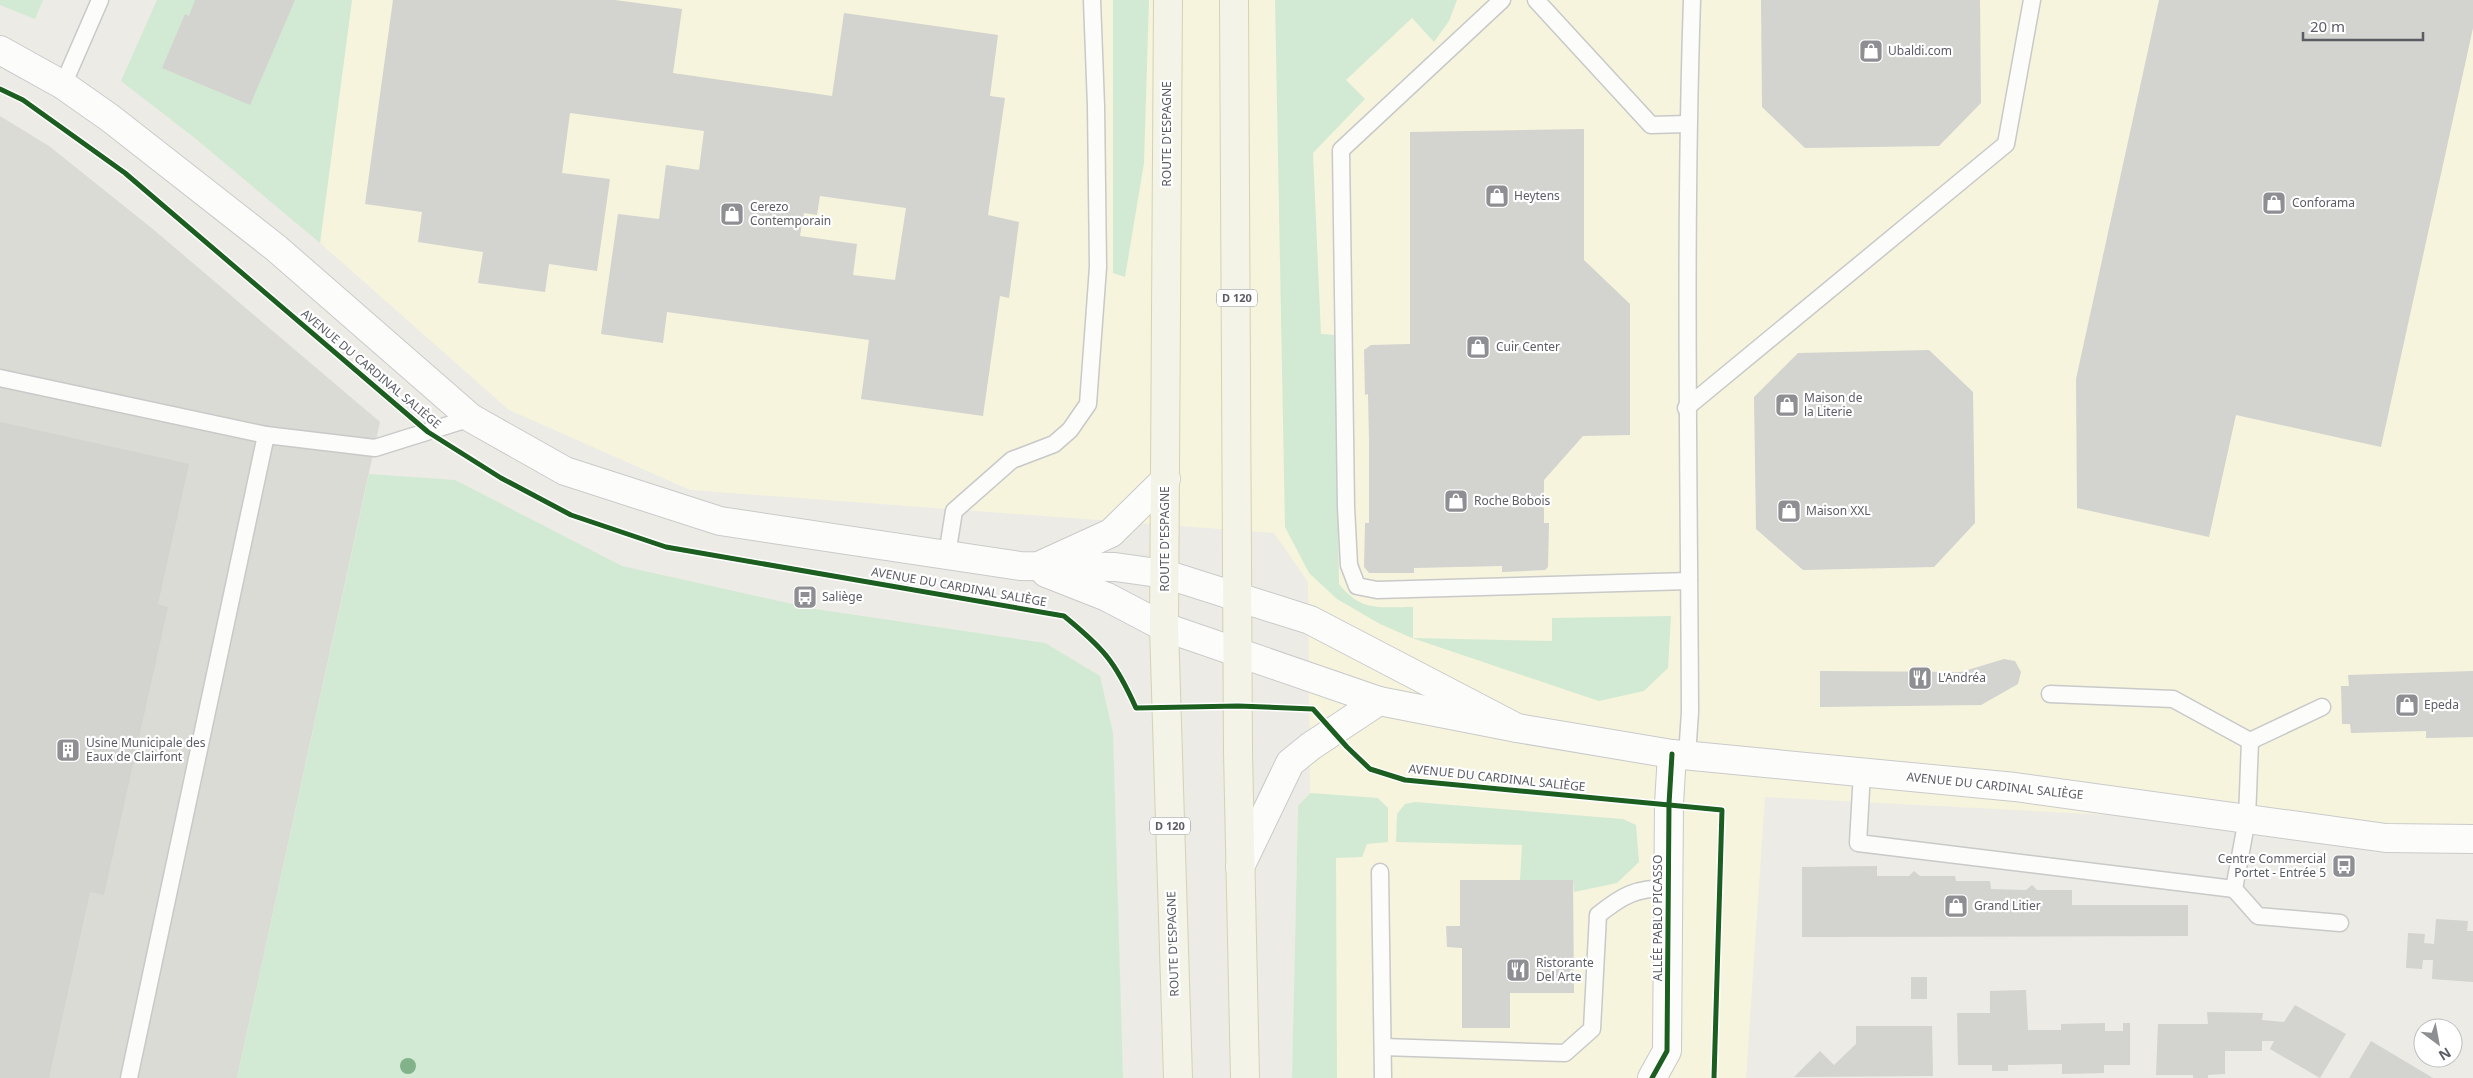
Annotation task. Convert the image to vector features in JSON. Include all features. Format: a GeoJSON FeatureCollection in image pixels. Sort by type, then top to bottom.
{"type":"FeatureCollection","features":[{"type":"Feature","properties":{"kind":"main road","name":"ROUTE D'ESPAGNE"},"geometry":{"type":"LineString","coordinates":[[1168,0],[1164,627],[1178,1078]]}},
{"type":"Feature","properties":{"kind":"main road","name":"D 120"},"geometry":{"type":"LineString","coordinates":[[1234,0],[1240,867],[1246,1078]]}},
{"type":"Feature","properties":{"kind":"main road"},"geometry":{"type":"LineString","coordinates":[[0,50],[63,86],[110,118],[276,248],[471,418],[565,472],[720,521],[1035,568],[1115,567],[1165,574],[1310,620],[1517,728]]}},
{"type":"Feature","properties":{"kind":"main road"},"geometry":{"type":"LineString","coordinates":[[1035,568],[1111,533],[1166,479]]}},
{"type":"Feature","properties":{"kind":"main road","name":"AVENUE DU CARDINAL SALIÈGE"},"geometry":{"type":"LineString","coordinates":[[1035,568],[1107,597],[1164,627],[1379,701],[1517,728],[1680,755],[2015,787],[2386,838],[2473,839]]}},
{"type":"Feature","properties":{"kind":"main road"},"geometry":{"type":"LineString","coordinates":[[1240,867],[1290,763],[1311,746],[1379,701]]}},
{"type":"Feature","properties":{"kind":"main road","name":"ALLÉE PABLO PICASSO"},"geometry":{"type":"LineString","coordinates":[[1652,1078],[1667,1051],[1668,888],[1680,755]]}},
{"type":"Feature","properties":{"kind":"lane"},"geometry":{"type":"LineString","coordinates":[[63,86],[100,0]]}},
{"type":"Feature","properties":{"kind":"lane"},"geometry":{"type":"LineString","coordinates":[[947,555],[954,511],[1012,460],[1054,444],[1070,430],[1088,404],[1098,267],[1096,106],[1092,0]]}},
{"type":"Feature","properties":{"kind":"lane"},"geometry":{"type":"LineString","coordinates":[[1502,0],[1341,150],[1346,508],[1349,564],[1357,586],[1377,590],[1689,581]]}},
{"type":"Feature","properties":{"kind":"lane"},"geometry":{"type":"LineString","coordinates":[[1536,0],[1652,125],[1688,124]]}},
{"type":"Feature","properties":{"kind":"lane"},"geometry":{"type":"LineString","coordinates":[[1680,755],[1690,712],[1686,408],[1688,124],[1692,0]]}},
{"type":"Feature","properties":{"kind":"lane"},"geometry":{"type":"LineString","coordinates":[[1686,408],[2006,144],[2032,0]]}},
{"type":"Feature","properties":{"kind":"lane"},"geometry":{"type":"LineString","coordinates":[[0,378],[266,435],[375,448],[471,418]]}},
{"type":"Feature","properties":{"kind":"lane"},"geometry":{"type":"LineString","coordinates":[[129,1078],[266,435]]}},
{"type":"Feature","properties":{"kind":"lane"},"geometry":{"type":"LineString","coordinates":[[2050,694],[2173,699],[2250,741]]}},
{"type":"Feature","properties":{"kind":"lane"},"geometry":{"type":"LineString","coordinates":[[2250,741],[2322,707]]}},
{"type":"Feature","properties":{"kind":"lane"},"geometry":{"type":"LineString","coordinates":[[2234,889],[2247,819],[2250,741]]}},
{"type":"Feature","properties":{"kind":"lane"},"geometry":{"type":"LineString","coordinates":[[1862,772],[1858,843],[2234,889],[2258,916],[2340,923]]}},
{"type":"Feature","properties":{"kind":"lane"},"geometry":{"type":"LineString","coordinates":[[1380,872],[1383,1078]]}},
{"type":"Feature","properties":{"kind":"lane"},"geometry":{"type":"LineString","coordinates":[[1383,1047],[1565,1053],[1592,1029],[1598,914],[1622,896],[1646,888],[1668,888]]}},
{"type":"Feature","properties":{"kind":"shaded area"},"geometry":{"type":"Polygon","coordinates":[[[352,0],[2473,0],[2473,834],[1765,797],[1746,1078],[1292,1078],[1298,806],[1310,792],[1308,582],[1274,533],[690,490],[509,410],[320,243],[352,0]]]}},
{"type":"Feature","properties":{"kind":"shaded area","name":"Usine Municipale des Eaux de Clairfont"},"geometry":{"type":"Polygon","coordinates":[[[0,116],[49,146],[154,230],[380,422],[237,1078],[0,1078],[0,116]]]}},
{"type":"Feature","properties":{"kind":"green space"},"geometry":{"type":"Polygon","coordinates":[[[0,0],[43,0],[35,19],[0,5],[0,0]]]}},
{"type":"Feature","properties":{"kind":"green space"},"geometry":{"type":"Polygon","coordinates":[[[157,0],[352,0],[320,243],[196,139],[121,81],[157,0]]]}},
{"type":"Feature","properties":{"kind":"green space"},"geometry":{"type":"Polygon","coordinates":[[[1113,0],[1149,0],[1144,163],[1125,277],[1113,273],[1113,0]]]}},
{"type":"Feature","properties":{"kind":"green space"},"geometry":{"type":"Polygon","coordinates":[[[1275,0],[1457,0],[1449,21],[1434,42],[1412,18],[1346,80],[1365,99],[1313,153],[1321,334],[1336,335],[1339,584],[1347,593],[1363,604],[1381,607],[1413,607],[1413,638],[1552,641],[1552,618],[1671,616],[1668,668],[1644,691],[1599,701],[1412,638],[1380,624],[1337,599],[1309,573],[1285,527],[1275,0]]]}},
{"type":"Feature","properties":{"kind":"green space"},"geometry":{"type":"Polygon","coordinates":[[[369,474],[455,480],[622,566],[815,609],[1045,643],[1100,676],[1113,733],[1123,1078],[237,1078],[369,474]]]}},
{"type":"Feature","properties":{"kind":"green space"},"geometry":{"type":"Polygon","coordinates":[[[1310,793],[1378,798],[1388,808],[1388,842],[1367,844],[1362,857],[1336,858],[1337,1078],[1292,1078],[1298,806],[1310,793]]]}},
{"type":"Feature","properties":{"kind":"green space"},"geometry":{"type":"Polygon","coordinates":[[[1415,802],[1623,819],[1636,825],[1639,862],[1617,883],[1574,892],[1573,880],[1520,880],[1522,845],[1396,842],[1397,814],[1405,804],[1415,802]]]}},
{"type":"Feature","properties":{"kind":"building"},"geometry":{"type":"Polygon","coordinates":[[[195,0],[295,0],[250,105],[162,68],[185,14],[189,16],[195,0]]]}},
{"type":"Feature","properties":{"kind":"building"},"geometry":{"type":"Polygon","coordinates":[[[393,0],[615,0],[682,9],[673,73],[832,96],[844,13],[998,35],[990,96],[1005,98],[988,215],[1019,222],[1009,298],[1000,296],[983,416],[861,399],[869,340],[667,312],[663,343],[601,334],[618,214],[659,219],[666,165],[699,170],[704,131],[570,113],[562,173],[610,179],[597,271],[549,264],[545,292],[478,283],[483,252],[418,242],[422,212],[365,204],[393,0]],[[820,196],[817,215],[804,213],[800,236],[857,244],[853,275],[895,280],[906,208],[820,196]]]}},
{"type":"Feature","properties":{"kind":"building","name":"Ubaldi.com"},"geometry":{"type":"Polygon","coordinates":[[[1761,0],[1980,0],[1981,103],[1939,146],[1805,148],[1762,107],[1761,0]]]}},
{"type":"Feature","properties":{"kind":"building","name":"Conforama"},"geometry":{"type":"Polygon","coordinates":[[[2159,0],[2473,0],[2473,28],[2381,447],[2236,415],[2209,537],[2077,508],[2076,379],[2159,0]]]}},
{"type":"Feature","properties":{"kind":"building"},"geometry":{"type":"Polygon","coordinates":[[[1584,129],[1584,260],[1630,304],[1630,435],[1583,436],[1544,480],[1544,523],[1549,523],[1548,567],[1545,570],[1502,572],[1502,566],[1414,568],[1414,573],[1369,573],[1364,567],[1365,523],[1369,523],[1369,440],[1368,394],[1365,395],[1364,350],[1371,345],[1410,344],[1410,132],[1584,129]]]}},
{"type":"Feature","properties":{"kind":"building"},"geometry":{"type":"Polygon","coordinates":[[[1929,350],[1973,392],[1975,523],[1934,567],[1803,570],[1756,529],[1754,397],[1798,353],[1929,350]]]}},
{"type":"Feature","properties":{"kind":"building","name":"Usine Municipale des Eaux de Clairfont"},"geometry":{"type":"Polygon","coordinates":[[[0,422],[189,464],[158,604],[168,607],[104,895],[90,892],[49,1078],[0,1078],[0,422]]]}},
{"type":"Feature","properties":{"kind":"building","name":"L'Andréa"},"geometry":{"type":"Polygon","coordinates":[[[2004,659],[2015,661],[2021,672],[2018,684],[1981,705],[1820,707],[1820,671],[1961,672],[2004,659]]]}},
{"type":"Feature","properties":{"kind":"building","name":"Epeda"},"geometry":{"type":"Polygon","coordinates":[[[2473,671],[2473,737],[2426,738],[2426,731],[2351,733],[2350,724],[2342,724],[2341,686],[2349,686],[2348,675],[2473,671]]]}},
{"type":"Feature","properties":{"kind":"building"},"geometry":{"type":"Polygon","coordinates":[[[1877,866],[1877,876],[1909,876],[1914,871],[1920,876],[1955,876],[1956,881],[1990,881],[1991,889],[2026,890],[2032,885],[2037,890],[2072,890],[2072,905],[2188,905],[2188,936],[1802,937],[1802,867],[1877,866]]]}},
{"type":"Feature","properties":{"kind":"building","name":"Ristorante Del Arte"},"geometry":{"type":"Polygon","coordinates":[[[1460,880],[1573,880],[1574,993],[1510,993],[1510,1028],[1462,1028],[1462,948],[1447,947],[1446,926],[1460,926],[1460,880]]]}},
{"type":"Feature","properties":{"kind":"building"},"geometry":{"type":"Polygon","coordinates":[[[2436,919],[2468,921],[2467,931],[2473,931],[2473,982],[2432,979],[2433,960],[2423,960],[2422,969],[2406,968],[2408,933],[2425,934],[2424,943],[2434,944],[2436,919]]]}},
{"type":"Feature","properties":{"kind":"building"},"geometry":{"type":"Polygon","coordinates":[[[1911,977],[1927,977],[1927,999],[1911,999],[1911,977]]]}},
{"type":"Feature","properties":{"kind":"building"},"geometry":{"type":"Polygon","coordinates":[[[2026,990],[2028,1030],[2061,1030],[2061,1024],[2105,1023],[2105,1031],[2123,1031],[2123,1023],[2130,1023],[2130,1065],[2104,1065],[2104,1073],[2062,1074],[2062,1064],[2008,1065],[2008,1071],[1992,1071],[1992,1065],[1958,1065],[1957,1013],[1990,1013],[1990,991],[2026,990]]]}},
{"type":"Feature","properties":{"kind":"building"},"geometry":{"type":"Polygon","coordinates":[[[2295,1005],[2346,1034],[2320,1078],[2270,1049],[2274,1041],[2262,1041],[2262,1051],[2225,1051],[2225,1074],[2208,1075],[2208,1078],[2193,1078],[2193,1075],[2156,1075],[2158,1024],[2208,1024],[2207,1012],[2263,1013],[2262,1020],[2284,1022],[2295,1005]]]}},
{"type":"Feature","properties":{"kind":"building"},"geometry":{"type":"Polygon","coordinates":[[[1856,1026],[1932,1026],[1933,1076],[1794,1077],[1820,1051],[1834,1065],[1856,1044],[1856,1026]]]}},
{"type":"Feature","properties":{"kind":"building"},"geometry":{"type":"Polygon","coordinates":[[[2371,1041],[2413,1066],[2413,1068],[2433,1078],[2349,1078],[2371,1041]]]}},
{"type":"Feature","properties":{"kind":"cycle path"},"geometry":{"type":"LineString","coordinates":[[0,89],[23,100],[125,173],[428,432],[501,478],[571,515],[666,547],[1064,616],[1089,637],[1107,656],[1121,678],[1136,708],[1238,706],[1313,709],[1347,747],[1370,769],[1405,780],[1722,810],[1714,1078]]}},
{"type":"Feature","properties":{"kind":"cycle path"},"geometry":{"type":"LineString","coordinates":[[1652,1078],[1667,1051],[1669,804],[1672,754]]}},
{"type":"Feature","properties":{"kind":"place","name":"Ubaldi.com"},"geometry":{"type":"Point","coordinates":[1871,51]}},
{"type":"Feature","properties":{"kind":"place","name":"Heytens"},"geometry":{"type":"Point","coordinates":[1497,196]}},
{"type":"Feature","properties":{"kind":"place","name":"Conforama"},"geometry":{"type":"Point","coordinates":[2274,203]}},
{"type":"Feature","properties":{"kind":"place","name":"Cerezo Contemporain"},"geometry":{"type":"Point","coordinates":[732,214]}},
{"type":"Feature","properties":{"kind":"place","name":"Cuir Center"},"geometry":{"type":"Point","coordinates":[1478,347]}},
{"type":"Feature","properties":{"kind":"place","name":"Maison de la Literie"},"geometry":{"type":"Point","coordinates":[1787,405]}},
{"type":"Feature","properties":{"kind":"place","name":"Roche Bobois"},"geometry":{"type":"Point","coordinates":[1456,501]}},
{"type":"Feature","properties":{"kind":"place","name":"Maison XXL"},"geometry":{"type":"Point","coordinates":[1789,511]}},
{"type":"Feature","properties":{"kind":"place","name":"Saliège"},"geometry":{"type":"Point","coordinates":[805,597]}},
{"type":"Feature","properties":{"kind":"place","name":"L'Andréa"},"geometry":{"type":"Point","coordinates":[1920,678]}},
{"type":"Feature","properties":{"kind":"place","name":"Epeda"},"geometry":{"type":"Point","coordinates":[2407,705]}},
{"type":"Feature","properties":{"kind":"place","name":"Usine Municipale des Eaux de Clairfont"},"geometry":{"type":"Point","coordinates":[68,750]}},
{"type":"Feature","properties":{"kind":"place","name":"Centre Commercial Portet - Entrée 5"},"geometry":{"type":"Point","coordinates":[2344,866]}},
{"type":"Feature","properties":{"kind":"place","name":"Grand Litier"},"geometry":{"type":"Point","coordinates":[1956,906]}},
{"type":"Feature","properties":{"kind":"place","name":"Ristorante Del Arte"},"geometry":{"type":"Point","coordinates":[1518,970]}}]}
